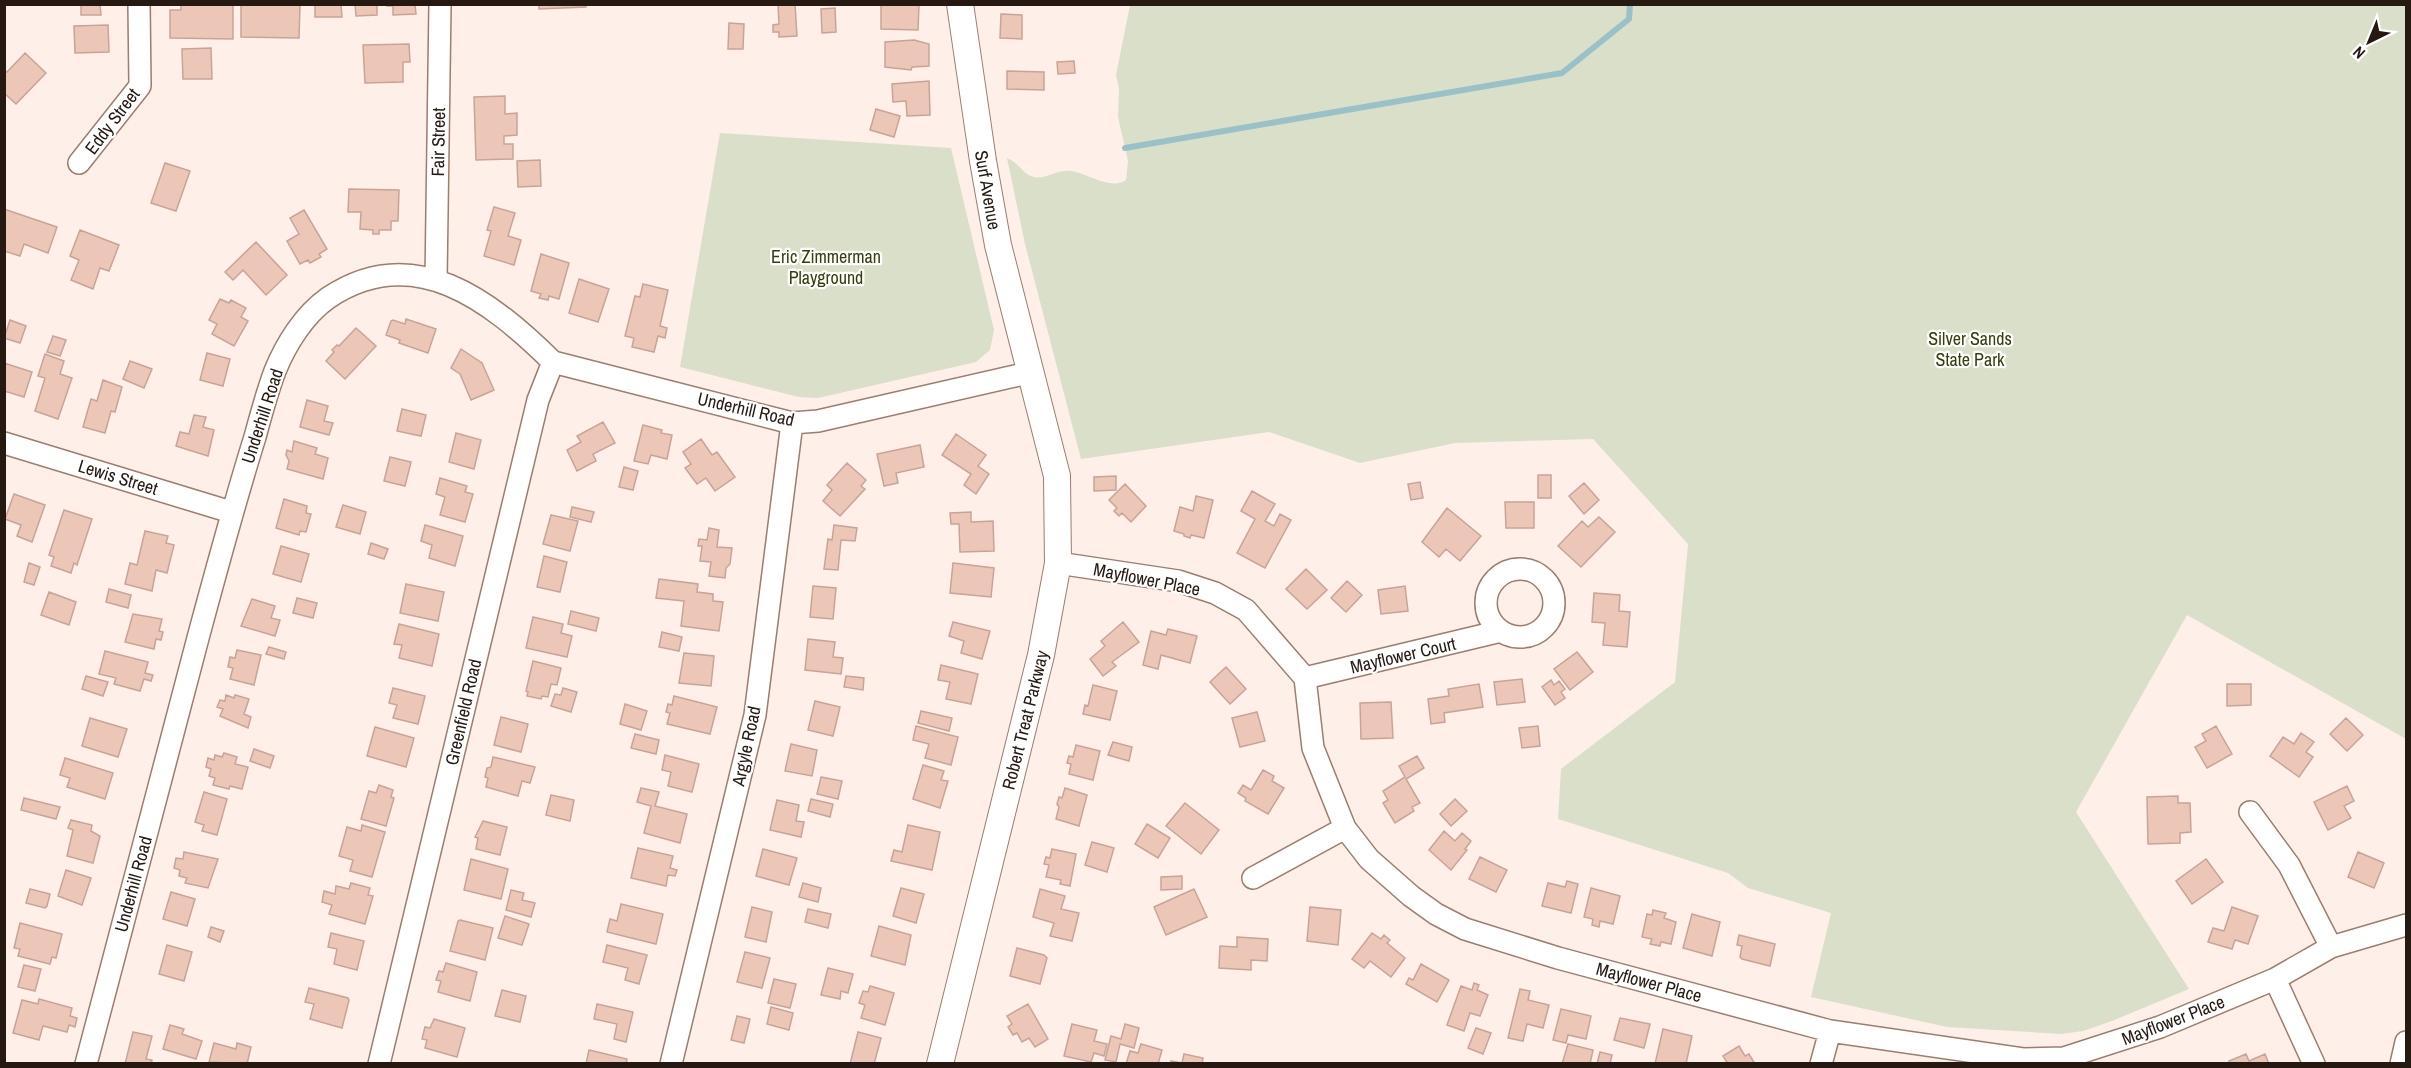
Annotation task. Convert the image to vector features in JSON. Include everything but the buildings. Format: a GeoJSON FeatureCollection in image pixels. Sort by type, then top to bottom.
{"type":"FeatureCollection","features":[{"type":"Feature","properties":{"kind":"street","name":"Eddy Street"},"geometry":{"type":"LineString","coordinates":[[79,163],[140,86],[139,4]]}},
{"type":"Feature","properties":{"kind":"street","name":"Fair Street"},"geometry":{"type":"LineString","coordinates":[[436,280],[440,4]]}},
{"type":"Feature","properties":{"kind":"street","name":"Surf Avenue"},"geometry":{"type":"LineString","coordinates":[[960,4],[998,245],[1032,372]]}},
{"type":"Feature","properties":{"kind":"street","name":"Underhill Road"},"geometry":{"type":"LineString","coordinates":[[86,1064],[231,512],[276,370],[300,324],[328,299],[366,278],[398,274],[436,280],[464,292],[487,306],[526,336],[553,362],[792,423],[818,422],[1032,372]]}},
{"type":"Feature","properties":{"kind":"street","name":"Greenfield Road"},"geometry":{"type":"LineString","coordinates":[[379,1064],[538,400],[553,362]]}},
{"type":"Feature","properties":{"kind":"street","name":"Robert Treat Parkway"},"geometry":{"type":"LineString","coordinates":[[940,1064],[1041,655],[1058,563],[1057,476],[1032,372]]}},
{"type":"Feature","properties":{"kind":"street","name":"Argyle Road"},"geometry":{"type":"LineString","coordinates":[[671,1064],[755,716],[792,423]]}},
{"type":"Feature","properties":{"kind":"street","name":"Lewis Street"},"geometry":{"type":"LineString","coordinates":[[4,443],[231,512]]}},
{"type":"Feature","properties":{"kind":"street","name":"Mayflower Place"},"geometry":{"type":"LineString","coordinates":[[1058,563],[1178,581],[1215,593],[1245,610],[1305,678],[1313,748],[1345,828],[1370,859],[1397,885],[1436,914],[1465,929],[1558,958],[1830,1031],[2023,1059],[2065,1061],[2160,1027],[2275,979],[2331,947],[2406,925]]}},
{"type":"Feature","properties":{"kind":"street","name":"Mayflower Court"},"geometry":{"type":"LineString","coordinates":[[1305,678],[1501,631]]}},
{"type":"Feature","properties":{"kind":"street"},"geometry":{"type":"LineString","coordinates":[[2250,812],[2289,865],[2331,947]]}},
{"type":"Feature","properties":{"kind":"street"},"geometry":{"type":"LineString","coordinates":[[1253,878],[1345,828]]}},
{"type":"Feature","properties":{"kind":"street"},"geometry":{"type":"LineString","coordinates":[[2275,979],[2314,1064]]}},
{"type":"Feature","properties":{"kind":"street"},"geometry":{"type":"LineString","coordinates":[[1821,1064],[1830,1031]]}},
{"type":"Feature","properties":{"kind":"street"},"geometry":{"type":"LineString","coordinates":[[2401,1064],[2406,1042]]}},
{"type":"Feature","properties":{"kind":"green space","name":"Silver Sands State Park"},"geometry":{"type":"Polygon","coordinates":[[[1130,5],[2406,5],[2406,739],[2187,615],[2076,812],[2189,989],[2112,1021],[2083,1031],[2061,1034],[1947,1027],[1811,997],[1831,913],[1748,888],[1728,873],[1558,819],[1561,769],[1675,682],[1688,544],[1593,439],[1455,443],[1360,463],[1269,432],[1081,459],[1025,244],[1007,158],[1027,174],[1038,178],[1071,171],[1106,183],[1120,183],[1126,180],[1128,161],[1118,117],[1119,88],[1116,75],[1130,5]]]}},
{"type":"Feature","properties":{"kind":"green space","name":"Eric Zimmerman Playground"},"geometry":{"type":"Polygon","coordinates":[[[720,133],[951,148],[994,330],[990,350],[976,362],[818,398],[799,397],[680,367],[720,133]]]}},
{"type":"Feature","properties":{"kind":"waterway"},"geometry":{"type":"LineString","coordinates":[[1125,148],[1562,73],[1629,19],[1630,4]]}}]}
